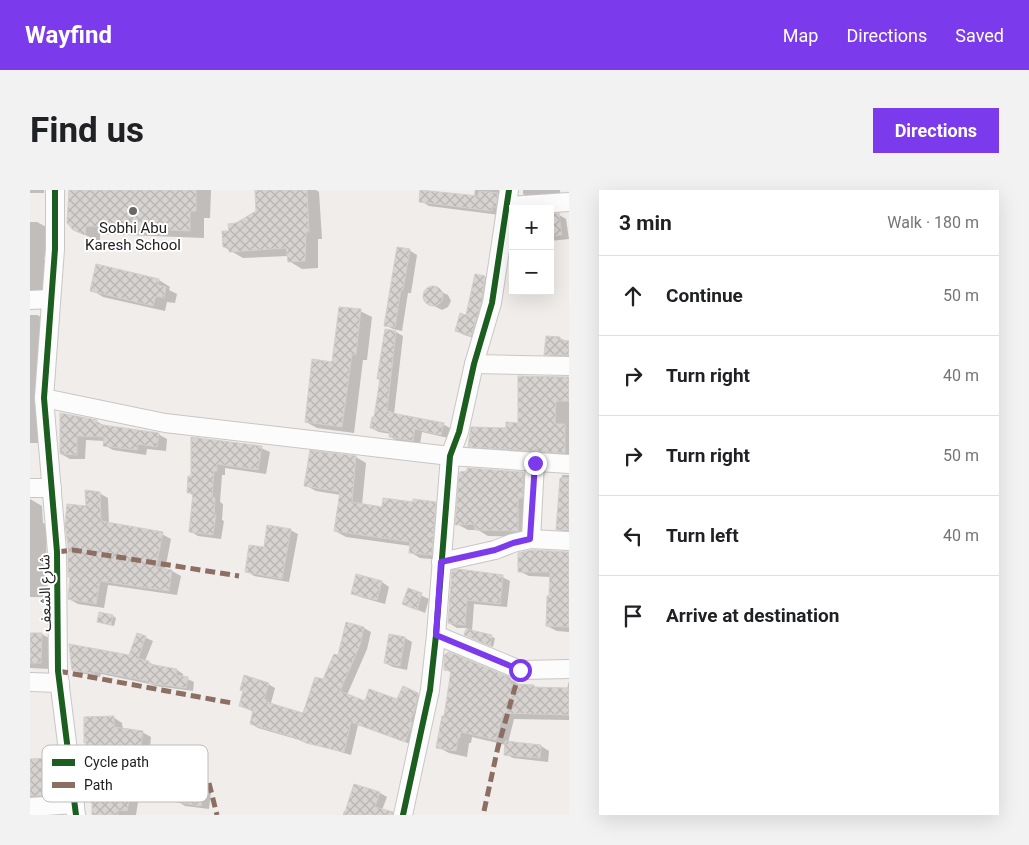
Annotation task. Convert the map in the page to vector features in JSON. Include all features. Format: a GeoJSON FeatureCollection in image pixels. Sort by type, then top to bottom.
{"type":"FeatureCollection","features":[{"type":"Feature","properties":{"kind":"street","name":"شارع الشعف"},"geometry":{"type":"LineString","coordinates":[[55,190],[55,249],[44,398],[57,552],[60,684],[68,745]]}},
{"type":"Feature","properties":{"kind":"street"},"geometry":{"type":"LineString","coordinates":[[403,815],[430,690],[450,456],[459,432],[474,364],[492,303],[508,198],[569,202]]}},
{"type":"Feature","properties":{"kind":"street"},"geometry":{"type":"LineString","coordinates":[[30,300],[51,299]]}},
{"type":"Feature","properties":{"kind":"street"},"geometry":{"type":"LineString","coordinates":[[474,364],[569,366]]}},
{"type":"Feature","properties":{"kind":"street"},"geometry":{"type":"LineString","coordinates":[[44,398],[165,423],[450,456],[569,464]]}},
{"type":"Feature","properties":{"kind":"street"},"geometry":{"type":"LineString","coordinates":[[530,539],[535,463]]}},
{"type":"Feature","properties":{"kind":"street"},"geometry":{"type":"LineString","coordinates":[[30,488],[52,488]]}},
{"type":"Feature","properties":{"kind":"street"},"geometry":{"type":"LineString","coordinates":[[441,562],[495,550],[530,539],[569,541]]}},
{"type":"Feature","properties":{"kind":"street"},"geometry":{"type":"LineString","coordinates":[[436,635],[520,670],[569,669]]}},
{"type":"Feature","properties":{"kind":"street"},"geometry":{"type":"LineString","coordinates":[[30,682],[60,684]]}},
{"type":"Feature","properties":{"kind":"street"},"geometry":{"type":"LineString","coordinates":[[30,807],[76,810]]}},
{"type":"Feature","properties":{"kind":"building","name":"Sobhi Abu Karesh School"},"geometry":{"type":"Polygon","coordinates":[[[69,190],[196,190],[196,211],[190,211],[190,231],[86,226],[85,235],[73,230],[67,223],[69,190]]]}},
{"type":"Feature","properties":{"kind":"building"},"geometry":{"type":"Polygon","coordinates":[[[255,190],[307,190],[309,232],[306,232],[305,261],[288,262],[286,248],[229,252],[229,247],[223,247],[222,231],[229,231],[228,224],[236,223],[256,211],[255,190]]]}},
{"type":"Feature","properties":{"kind":"building"},"geometry":{"type":"Polygon","coordinates":[[[420,190],[478,196],[479,191],[498,193],[496,207],[492,207],[492,211],[419,202],[420,190]]]}},
{"type":"Feature","properties":{"kind":"building"},"geometry":{"type":"Polygon","coordinates":[[[559,213],[562,235],[554,236],[554,214],[559,213]]]}},
{"type":"Feature","properties":{"kind":"building"},"geometry":{"type":"Polygon","coordinates":[[[397,247],[410,249],[395,327],[384,326],[397,247]]]}},
{"type":"Feature","properties":{"kind":"building"},"geometry":{"type":"Polygon","coordinates":[[[96,264],[159,279],[158,285],[166,287],[164,298],[156,296],[153,306],[90,291],[96,264]]]}},
{"type":"Feature","properties":{"kind":"building"},"geometry":{"type":"Polygon","coordinates":[[[475,274],[485,276],[482,301],[471,336],[455,331],[460,313],[466,315],[475,274]]]}},
{"type":"Feature","properties":{"kind":"building"},"geometry":{"type":"Polygon","coordinates":[[[433,286],[440,289],[443,296],[440,303],[433,306],[426,303],[423,296],[426,289],[433,286]]]}},
{"type":"Feature","properties":{"kind":"building"},"geometry":{"type":"Polygon","coordinates":[[[339,307],[361,309],[356,355],[352,354],[342,427],[305,422],[312,359],[332,362],[339,307]]]}},
{"type":"Feature","properties":{"kind":"building"},"geometry":{"type":"Polygon","coordinates":[[[385,329],[396,331],[387,411],[444,423],[441,435],[415,429],[413,441],[389,437],[390,432],[370,428],[372,417],[374,417],[380,379],[377,379],[385,329]]]}},
{"type":"Feature","properties":{"kind":"building"},"geometry":{"type":"Polygon","coordinates":[[[546,336],[560,337],[560,340],[569,341],[569,355],[544,355],[546,336]]]}},
{"type":"Feature","properties":{"kind":"building"},"geometry":{"type":"Polygon","coordinates":[[[518,376],[569,377],[569,401],[556,401],[555,424],[565,424],[565,453],[468,447],[471,427],[506,428],[506,422],[518,423],[518,376]]]}},
{"type":"Feature","properties":{"kind":"building"},"geometry":{"type":"Polygon","coordinates":[[[60,413],[97,420],[96,424],[159,433],[157,447],[138,444],[137,450],[103,446],[104,437],[77,436],[77,455],[60,454],[60,413]]]}},
{"type":"Feature","properties":{"kind":"building"},"geometry":{"type":"Polygon","coordinates":[[[191,437],[262,446],[258,470],[217,464],[217,471],[214,471],[212,497],[215,498],[214,515],[216,515],[213,535],[189,532],[193,493],[187,493],[188,476],[191,476],[191,437]]]}},
{"type":"Feature","properties":{"kind":"building"},"geometry":{"type":"Polygon","coordinates":[[[310,450],[356,456],[352,502],[382,507],[383,498],[413,502],[413,499],[436,502],[432,555],[409,553],[410,542],[334,531],[340,492],[304,486],[310,450]]]}},
{"type":"Feature","properties":{"kind":"building"},"geometry":{"type":"Polygon","coordinates":[[[467,468],[523,472],[523,498],[518,498],[518,531],[475,530],[475,524],[455,525],[459,472],[467,471],[467,468]]]}},
{"type":"Feature","properties":{"kind":"building"},"geometry":{"type":"Polygon","coordinates":[[[560,478],[569,478],[569,530],[556,530],[560,478]]]}},
{"type":"Feature","properties":{"kind":"building"},"geometry":{"type":"Polygon","coordinates":[[[85,490],[100,492],[101,521],[163,532],[156,567],[172,570],[169,591],[100,581],[96,604],[68,599],[70,577],[68,577],[68,546],[65,524],[67,504],[86,506],[85,490]]]}},
{"type":"Feature","properties":{"kind":"building"},"geometry":{"type":"Polygon","coordinates":[[[267,525],[291,529],[282,579],[245,572],[249,545],[264,547],[267,525]]]}},
{"type":"Feature","properties":{"kind":"building"},"geometry":{"type":"Polygon","coordinates":[[[532,550],[569,552],[569,627],[546,626],[550,572],[518,572],[518,553],[532,550]]]}},
{"type":"Feature","properties":{"kind":"building"},"geometry":{"type":"Polygon","coordinates":[[[458,569],[503,575],[500,604],[467,600],[465,625],[448,623],[452,570],[458,569]]]}},
{"type":"Feature","properties":{"kind":"building"},"geometry":{"type":"Polygon","coordinates":[[[356,574],[382,581],[377,600],[351,594],[356,574]]]}},
{"type":"Feature","properties":{"kind":"building"},"geometry":{"type":"Polygon","coordinates":[[[408,588],[422,593],[417,610],[402,604],[408,588]]]}},
{"type":"Feature","properties":{"kind":"building"},"geometry":{"type":"Polygon","coordinates":[[[99,612],[113,615],[111,625],[97,622],[99,612]]]}},
{"type":"Feature","properties":{"kind":"building"},"geometry":{"type":"Polygon","coordinates":[[[346,622],[364,627],[360,645],[340,691],[365,701],[369,689],[397,699],[403,686],[418,693],[415,709],[410,721],[412,722],[411,727],[405,742],[351,722],[344,752],[306,743],[296,738],[250,724],[253,710],[239,706],[243,691],[240,690],[244,675],[269,683],[264,699],[267,700],[266,702],[303,713],[315,677],[323,679],[334,654],[338,655],[346,622]]]}},
{"type":"Feature","properties":{"kind":"building"},"geometry":{"type":"Polygon","coordinates":[[[466,629],[492,635],[490,646],[464,635],[466,629]]]}},
{"type":"Feature","properties":{"kind":"building"},"geometry":{"type":"Polygon","coordinates":[[[30,633],[42,633],[41,663],[30,663],[30,633]]]}},
{"type":"Feature","properties":{"kind":"building"},"geometry":{"type":"Polygon","coordinates":[[[137,633],[146,636],[138,659],[149,661],[149,664],[177,669],[176,675],[188,677],[186,688],[147,683],[147,681],[94,671],[94,674],[72,670],[69,644],[129,655],[137,633]]]}},
{"type":"Feature","properties":{"kind":"building"},"geometry":{"type":"Polygon","coordinates":[[[389,634],[405,637],[400,666],[384,663],[389,634]]]}},
{"type":"Feature","properties":{"kind":"building"},"geometry":{"type":"Polygon","coordinates":[[[449,652],[511,678],[510,684],[569,688],[569,715],[503,713],[496,740],[461,732],[460,738],[458,737],[456,751],[436,748],[442,716],[444,716],[451,671],[444,670],[444,655],[449,652]]]}},
{"type":"Feature","properties":{"kind":"building"},"geometry":{"type":"Polygon","coordinates":[[[114,716],[114,727],[143,731],[141,745],[86,745],[84,743],[84,717],[114,716]]]}},
{"type":"Feature","properties":{"kind":"building"},"geometry":{"type":"Polygon","coordinates":[[[505,741],[541,745],[540,758],[504,755],[505,741]]]}},
{"type":"Feature","properties":{"kind":"building"},"geometry":{"type":"Polygon","coordinates":[[[30,759],[42,759],[42,796],[30,796],[30,759]]]}},
{"type":"Feature","properties":{"kind":"building"},"geometry":{"type":"Polygon","coordinates":[[[354,784],[380,792],[375,807],[393,812],[393,815],[344,815],[354,784]]]}},
{"type":"Feature","properties":{"kind":"building"},"geometry":{"type":"Polygon","coordinates":[[[92,802],[129,802],[127,811],[118,810],[118,815],[92,815],[92,802]]]}},
{"type":"Feature","properties":{"kind":"building"},"geometry":{"type":"Polygon","coordinates":[[[176,802],[202,802],[201,806],[176,802]]]}},
{"type":"Feature","properties":{"kind":"marked path"},"geometry":{"type":"LineString","coordinates":[[57,552],[73,550],[239,576]]}},
{"type":"Feature","properties":{"kind":"marked path"},"geometry":{"type":"LineString","coordinates":[[484,811],[498,747],[520,670]]}},
{"type":"Feature","properties":{"kind":"marked path"},"geometry":{"type":"LineString","coordinates":[[58,671],[232,703]]}},
{"type":"Feature","properties":{"kind":"marked path"},"geometry":{"type":"LineString","coordinates":[[209,783],[217,815]]}},
{"type":"Feature","properties":{"kind":"cycle path"},"geometry":{"type":"LineString","coordinates":[[55,190],[55,249],[44,398],[57,552],[58,671],[67,745]]}},
{"type":"Feature","properties":{"kind":"cycle path"},"geometry":{"type":"LineString","coordinates":[[403,815],[430,690],[450,456],[459,432],[474,364],[492,303],[509,190]]}},
{"type":"Feature","properties":{"kind":"cycle path"},"geometry":{"type":"LineString","coordinates":[[74,802],[76,815]]}},
{"type":"Feature","properties":{"kind":"place","name":"Sobhi Abu Karesh School"},"geometry":{"type":"Point","coordinates":[133,211]}},
{"type":"Feature","properties":{"kind":"route"},"geometry":{"type":"LineString","coordinates":[[520,670],[436,635],[441,562],[495,550],[530,539],[535,463]]}}]}
